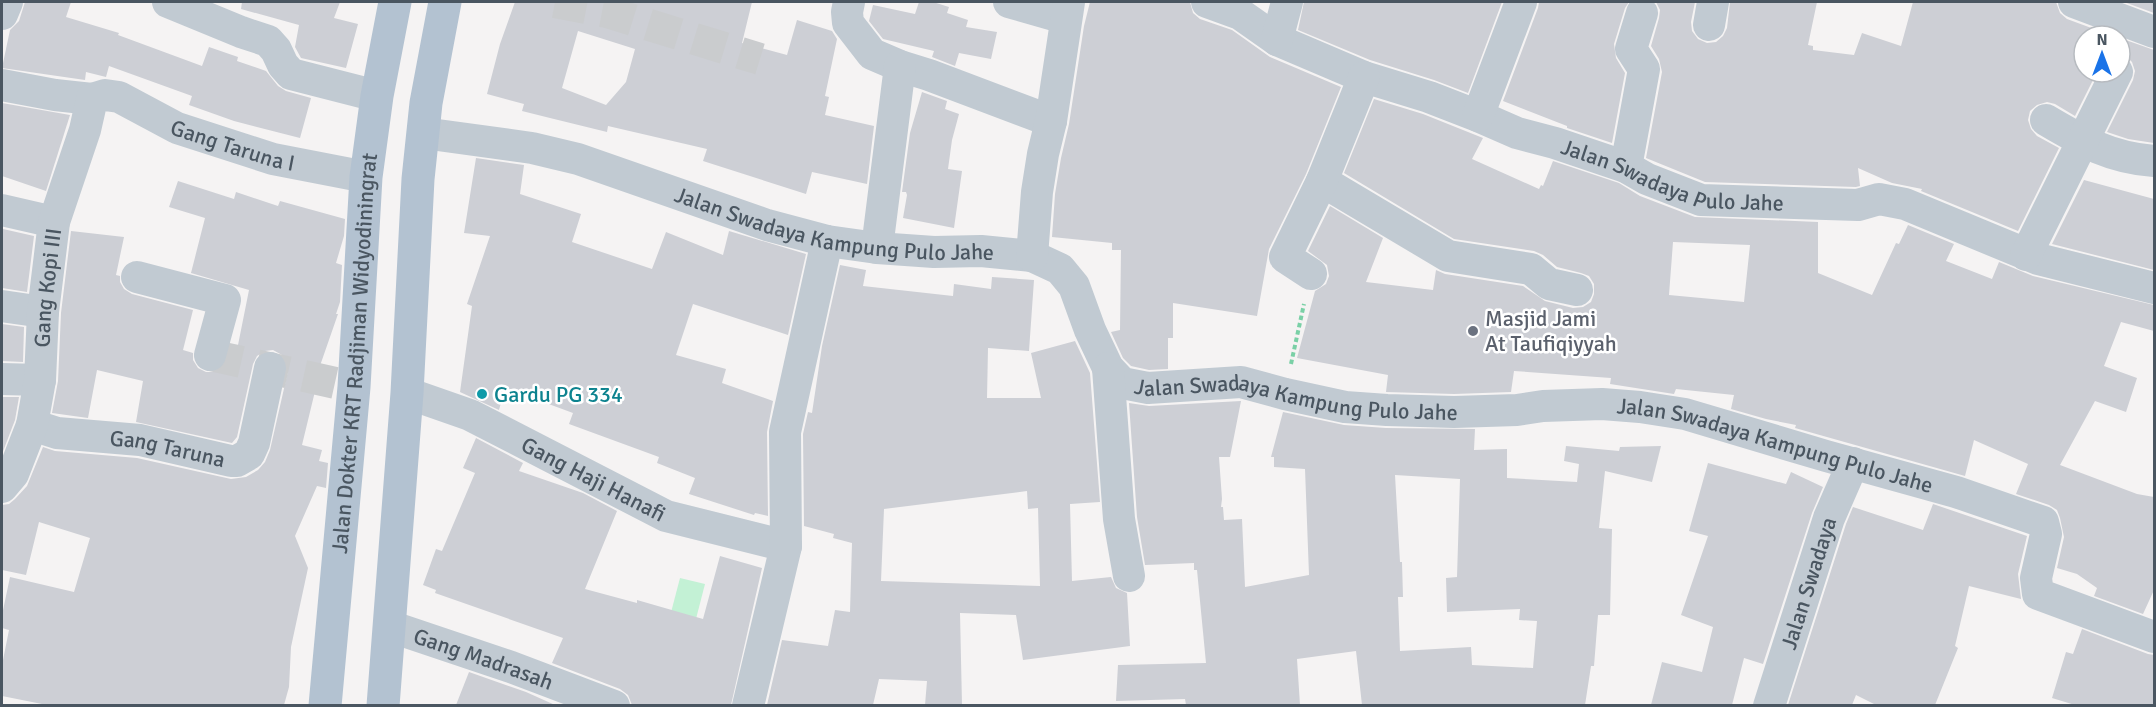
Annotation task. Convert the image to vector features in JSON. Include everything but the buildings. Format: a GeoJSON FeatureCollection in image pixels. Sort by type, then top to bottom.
{"type":"FeatureCollection","features":[{"type":"Feature","properties":{"kind":"main road","name":"Jalan Dokter KRT Radjiman Widyodiningrat"},"geometry":{"type":"LineString","coordinates":[[325,705],[354,387],[366,177],[376,96],[395,2]]}},
{"type":"Feature","properties":{"kind":"main road"},"geometry":{"type":"LineString","coordinates":[[383,705],[407,393],[418,179],[426,103],[445,2]]}},
{"type":"Feature","properties":{"kind":"street"},"geometry":{"type":"LineString","coordinates":[[2,14],[7,2]]}},
{"type":"Feature","properties":{"kind":"street"},"geometry":{"type":"LineString","coordinates":[[171,2],[240,32],[268,41],[291,74],[376,96]]}},
{"type":"Feature","properties":{"kind":"street"},"geometry":{"type":"LineString","coordinates":[[849,2],[848,22],[872,54],[1050,121]]}},
{"type":"Feature","properties":{"kind":"street"},"geometry":{"type":"LineString","coordinates":[[1010,2],[1067,10],[1037,192],[1032,256]]}},
{"type":"Feature","properties":{"kind":"street","name":"Jalan Swadaya Pulo Jahe"},"geometry":{"type":"LineString","coordinates":[[1207,2],[1240,14],[1276,40],[1364,77],[1429,97],[1517,133],[1626,167],[1664,187],[1701,200],[1858,205],[1879,199],[1905,204],[2026,255],[2154,288]]}},
{"type":"Feature","properties":{"kind":"street"},"geometry":{"type":"LineString","coordinates":[[1276,40],[1287,2]]}},
{"type":"Feature","properties":{"kind":"street"},"geometry":{"type":"LineString","coordinates":[[1478,116],[1521,2]]}},
{"type":"Feature","properties":{"kind":"street"},"geometry":{"type":"LineString","coordinates":[[2074,2],[2147,30],[2132,50]]}},
{"type":"Feature","properties":{"kind":"street"},"geometry":{"type":"LineString","coordinates":[[1626,167],[1644,69],[1631,49],[1642,13]]}},
{"type":"Feature","properties":{"kind":"street"},"geometry":{"type":"LineString","coordinates":[[877,248],[900,66]]}},
{"type":"Feature","properties":{"kind":"street"},"geometry":{"type":"LineString","coordinates":[[1311,274],[1286,257],[1322,181],[1364,77]]}},
{"type":"Feature","properties":{"kind":"street"},"geometry":{"type":"LineString","coordinates":[[2026,255],[2111,84]]}},
{"type":"Feature","properties":{"kind":"street","name":"Gang Taruna I"},"geometry":{"type":"LineString","coordinates":[[2,85],[55,95],[119,97],[177,128],[273,159],[366,177]]}},
{"type":"Feature","properties":{"kind":"street","name":"Gang Kopi III"},"geometry":{"type":"LineString","coordinates":[[2,487],[13,474],[32,425],[40,380],[43,312],[54,222],[85,130],[99,97]]}},
{"type":"Feature","properties":{"kind":"street"},"geometry":{"type":"LineString","coordinates":[[2046,120],[2081,141],[2129,159],[2154,160]]}},
{"type":"Feature","properties":{"kind":"street","name":"Jalan Swadaya Kampung Pulo Jahe"},"geometry":{"type":"LineString","coordinates":[[423,133],[532,148],[578,159],[767,225],[827,241],[877,248],[934,252],[981,251],[1032,256],[1060,269],[1074,285],[1090,330],[1108,368],[1122,383],[1148,388],[1241,382],[1345,407],[1388,410],[1517,411],[1543,406],[1602,404],[1640,407],[1685,414],[1956,492],[2040,520],[2045,526],[2046,534],[2036,578],[2038,594],[2154,637]]}},
{"type":"Feature","properties":{"kind":"street"},"geometry":{"type":"LineString","coordinates":[[1322,181],[1448,256],[1531,269],[1549,284],[1577,290]]}},
{"type":"Feature","properties":{"kind":"street"},"geometry":{"type":"LineString","coordinates":[[2,210],[54,222]]}},
{"type":"Feature","properties":{"kind":"street"},"geometry":{"type":"LineString","coordinates":[[748,705],[786,546],[785,432],[827,241]]}},
{"type":"Feature","properties":{"kind":"street"},"geometry":{"type":"LineString","coordinates":[[137,277],[225,300],[210,355]]}},
{"type":"Feature","properties":{"kind":"street"},"geometry":{"type":"LineString","coordinates":[[2,306],[43,312]]}},
{"type":"Feature","properties":{"kind":"street","name":"Gang Taruna"},"geometry":{"type":"LineString","coordinates":[[32,425],[57,434],[140,440],[237,461],[249,454],[254,443],[270,368]]}},
{"type":"Feature","properties":{"kind":"street"},"geometry":{"type":"LineString","coordinates":[[1108,368],[1119,519],[1129,576]]}},
{"type":"Feature","properties":{"kind":"street"},"geometry":{"type":"LineString","coordinates":[[2,379],[40,380]]}},
{"type":"Feature","properties":{"kind":"street","name":"Gang Haji Hanafi"},"geometry":{"type":"LineString","coordinates":[[407,393],[470,415],[666,516],[786,546]]}},
{"type":"Feature","properties":{"kind":"street","name":"Jalan Swadaya"},"geometry":{"type":"LineString","coordinates":[[1769,705],[1829,518],[1853,463]]}},
{"type":"Feature","properties":{"kind":"street","name":"Gang Madrasah"},"geometry":{"type":"LineString","coordinates":[[389,626],[614,705]]}},
{"type":"Feature","properties":{"kind":"path"},"geometry":{"type":"LineString","coordinates":[[1285,394],[1311,274]]}},
{"type":"Feature","properties":{"kind":"green space"},"geometry":{"type":"Polygon","coordinates":[[[680,578],[705,584],[682,673],[657,666],[680,578]]]}},
{"type":"Feature","properties":{"kind":"tunnel"},"geometry":{"type":"LineString","coordinates":[[555,2],[607,12],[760,59]]}},
{"type":"Feature","properties":{"kind":"tunnel"},"geometry":{"type":"LineString","coordinates":[[210,355],[354,387]]}},
{"type":"Feature","properties":{"kind":"place","name":"Masjid Jami At Taufiqiyyah"},"geometry":{"type":"Point","coordinates":[1473,331]}},
{"type":"Feature","properties":{"kind":"place","name":"Gardu PG 334"},"geometry":{"type":"Point","coordinates":[482,394]}}]}
